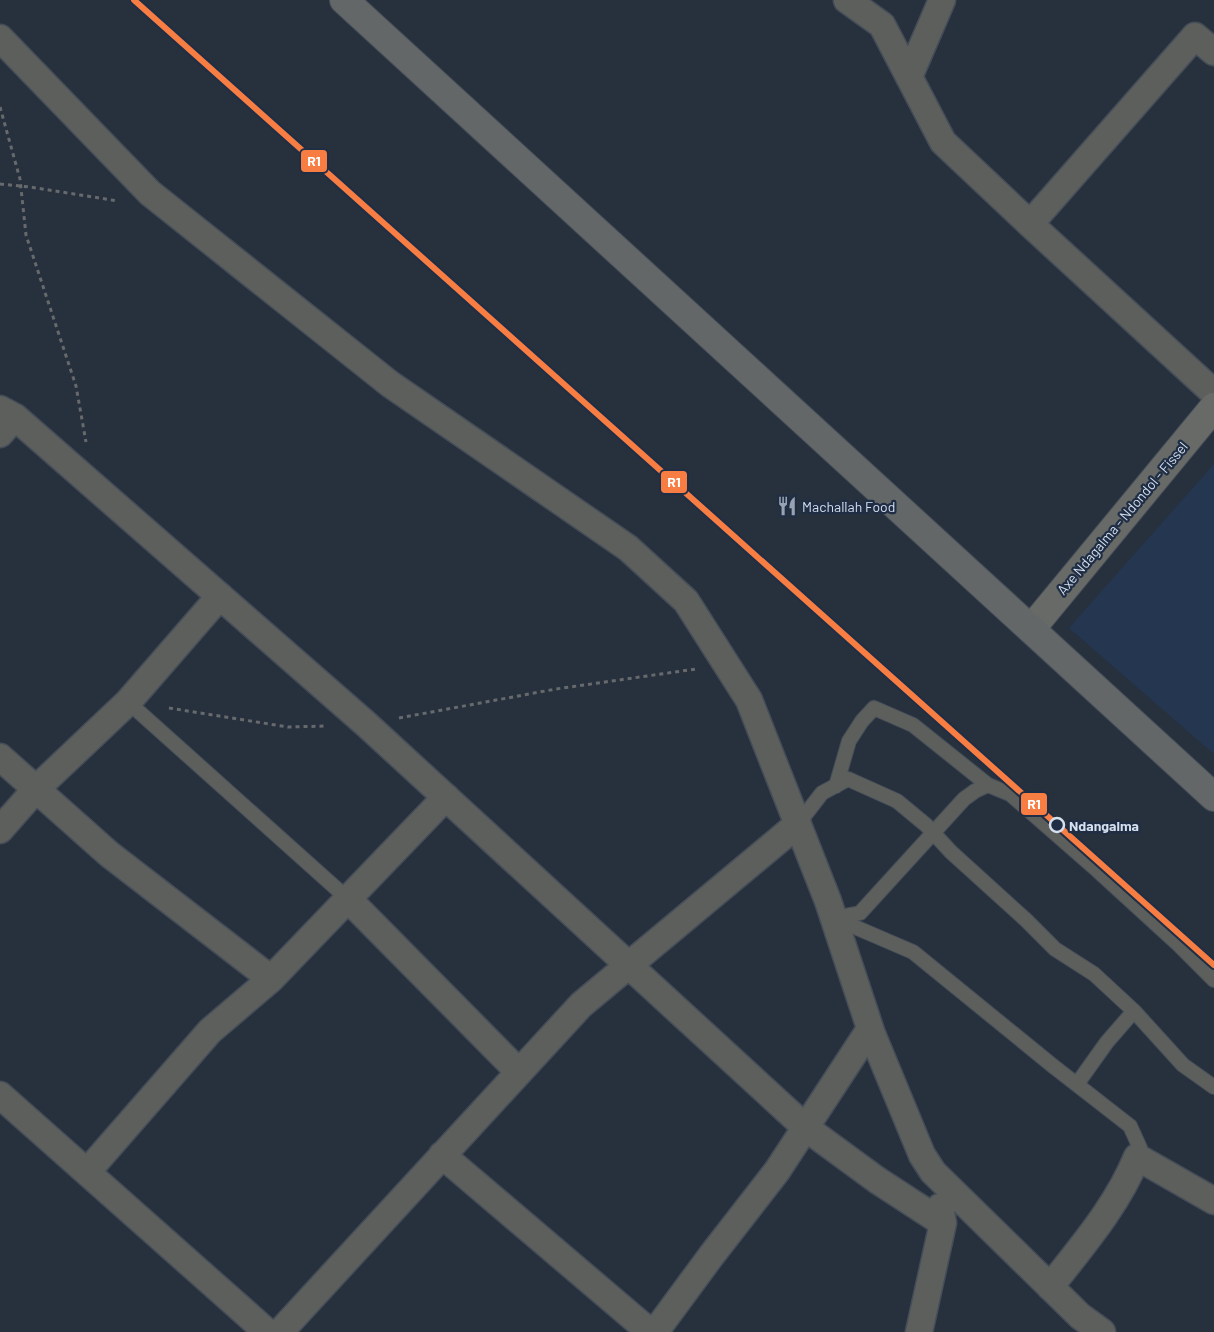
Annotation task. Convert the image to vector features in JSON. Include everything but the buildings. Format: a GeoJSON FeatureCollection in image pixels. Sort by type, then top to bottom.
{"type":"FeatureCollection","features":[{"type":"Feature","properties":{"kind":"main road"},"geometry":{"type":"LineString","coordinates":[[344,0],[1214,797]]}},
{"type":"Feature","properties":{"kind":"main road","name":"Axe Ndagalma - Ndondol - Fissel"},"geometry":{"type":"LineString","coordinates":[[1031,630],[1214,408]]}},
{"type":"Feature","properties":{"kind":"street"},"geometry":{"type":"LineString","coordinates":[[847,0],[882,25],[943,142],[1214,393]]}},
{"type":"Feature","properties":{"kind":"street"},"geometry":{"type":"LineString","coordinates":[[909,77],[942,0]]}},
{"type":"Feature","properties":{"kind":"street"},"geometry":{"type":"LineString","coordinates":[[1030,224],[1195,36],[1214,52]]}},
{"type":"Feature","properties":{"kind":"street"},"geometry":{"type":"LineString","coordinates":[[0,38],[150,193],[390,384],[628,548],[686,601],[749,700],[834,918],[870,1029],[922,1155],[933,1172],[1080,1316],[1102,1332]]}},
{"type":"Feature","properties":{"kind":"street"},"geometry":{"type":"LineString","coordinates":[[5,420],[93,485],[366,724],[806,1128],[877,1180],[943,1223]]}},
{"type":"Feature","properties":{"kind":"street"},"geometry":{"type":"LineString","coordinates":[[0,830],[36,790],[128,702],[220,596]]}},
{"type":"Feature","properties":{"kind":"street"},"geometry":{"type":"LineString","coordinates":[[0,757],[109,854],[271,979]]}},
{"type":"Feature","properties":{"kind":"street"},"geometry":{"type":"LineString","coordinates":[[87,1172],[210,1031],[271,979],[446,797]]}},
{"type":"Feature","properties":{"kind":"street"},"geometry":{"type":"LineString","coordinates":[[280,1332],[581,1005],[798,824]]}},
{"type":"Feature","properties":{"kind":"street"},"geometry":{"type":"LineString","coordinates":[[348,899],[519,1072]]}},
{"type":"Feature","properties":{"kind":"street"},"geometry":{"type":"LineString","coordinates":[[655,1332],[777,1171],[870,1029]]}},
{"type":"Feature","properties":{"kind":"street"},"geometry":{"type":"LineString","coordinates":[[0,1095],[267,1332]]}},
{"type":"Feature","properties":{"kind":"street"},"geometry":{"type":"LineString","coordinates":[[442,1155],[650,1332]]}},
{"type":"Feature","properties":{"kind":"street"},"geometry":{"type":"LineString","coordinates":[[1050,1287],[1112,1204],[1131,1171],[1137,1156],[1214,1201]]}},
{"type":"Feature","properties":{"kind":"street"},"geometry":{"type":"LineString","coordinates":[[919,1332],[943,1223],[933,1172]]}},
{"type":"Feature","properties":{"kind":"lane"},"geometry":{"type":"LineString","coordinates":[[128,702],[348,899]]}},
{"type":"Feature","properties":{"kind":"lane"},"geometry":{"type":"LineString","coordinates":[[836,786],[849,741],[862,721],[874,708],[913,725],[988,785],[1010,794],[1097,870],[1178,944],[1214,980]]}},
{"type":"Feature","properties":{"kind":"lane"},"geometry":{"type":"LineString","coordinates":[[798,824],[822,793],[848,779],[897,801],[926,825],[951,852],[1026,920],[1055,950],[1094,974],[1134,1011],[1183,1065],[1214,1087]]}},
{"type":"Feature","properties":{"kind":"lane"},"geometry":{"type":"LineString","coordinates":[[834,918],[860,913],[964,800],[975,791],[988,785]]}},
{"type":"Feature","properties":{"kind":"lane"},"geometry":{"type":"LineString","coordinates":[[834,918],[913,952],[1130,1126],[1140,1148],[1137,1156]]}},
{"type":"Feature","properties":{"kind":"lane"},"geometry":{"type":"LineString","coordinates":[[1077,1084],[1134,1011]]}},
{"type":"Feature","properties":{"kind":"path"},"geometry":{"type":"LineString","coordinates":[[0,107],[20,179],[26,235],[76,386],[93,485]]}},
{"type":"Feature","properties":{"kind":"path"},"geometry":{"type":"LineString","coordinates":[[0,184],[124,202]]}},
{"type":"Feature","properties":{"kind":"path"},"geometry":{"type":"LineString","coordinates":[[128,702],[288,727],[366,724],[556,689],[726,664]]}},
{"type":"Feature","properties":{"kind":"shaded area"},"geometry":{"type":"Polygon","coordinates":[[[1214,464],[1214,754],[1069,628],[1214,464]]]}},
{"type":"Feature","properties":{"kind":"transit line","name":"R1"},"geometry":{"type":"LineString","coordinates":[[134,0],[1214,965]]}},
{"type":"Feature","properties":{"kind":"place","name":"Machallah Food"},"geometry":{"type":"Point","coordinates":[787,506]}},
{"type":"Feature","properties":{"kind":"place","name":"Ndangalma"},"geometry":{"type":"Point","coordinates":[1057,825]}}]}
